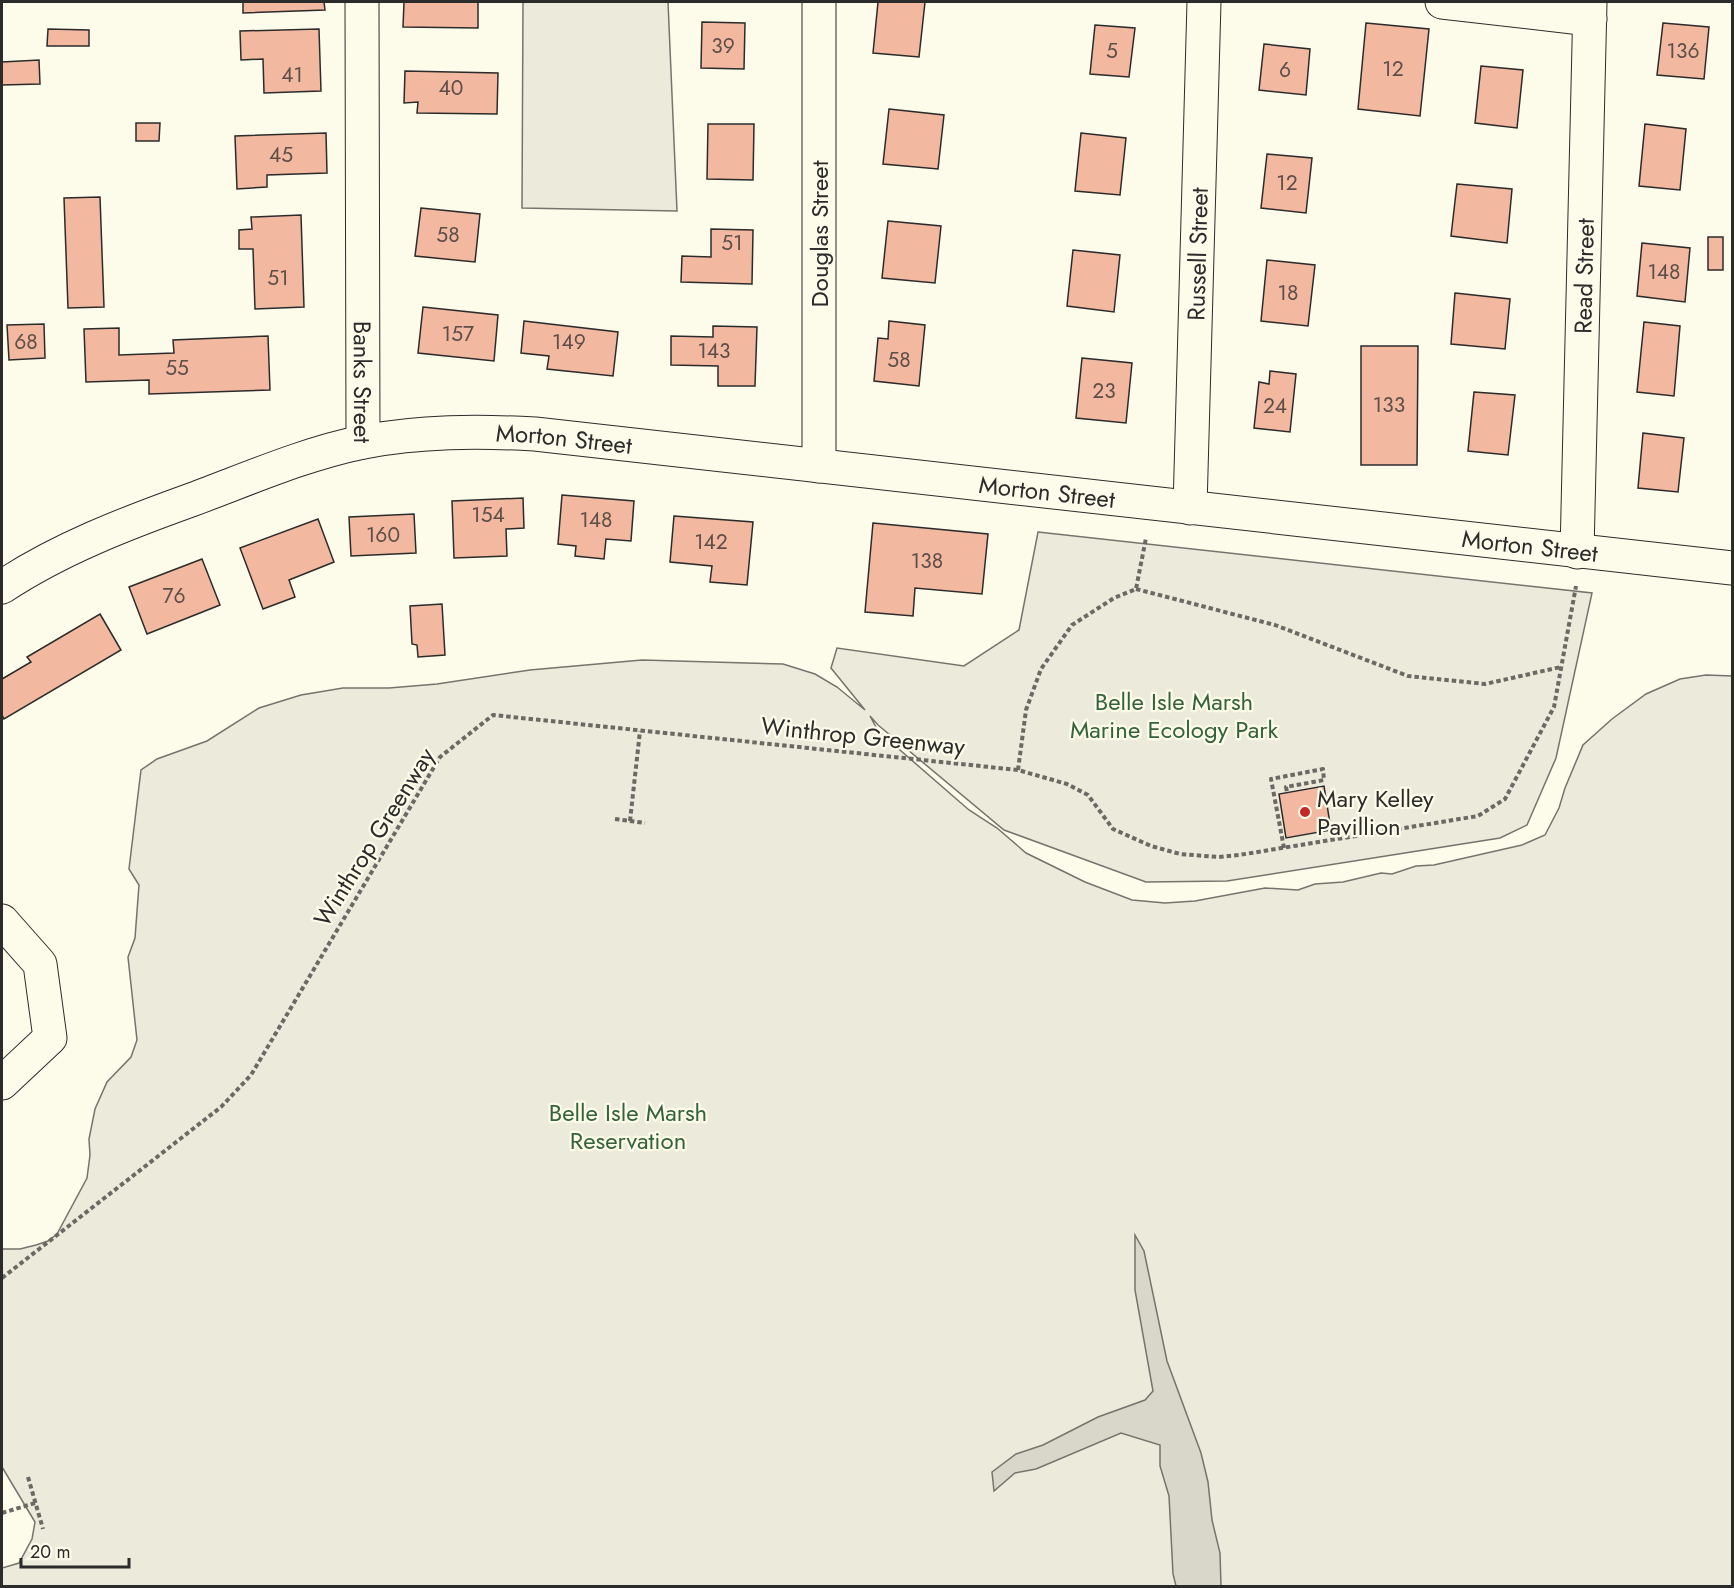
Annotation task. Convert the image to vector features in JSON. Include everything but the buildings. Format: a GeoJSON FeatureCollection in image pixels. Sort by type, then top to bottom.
{"type":"FeatureCollection","features":[{"type":"Feature","properties":{"kind":"street","name":"Banks Street"},"geometry":{"type":"LineString","coordinates":[[2,587],[62,554],[144,517],[301,459],[363,442],[362,2]]}},
{"type":"Feature","properties":{"kind":"street","name":"Douglas Street"},"geometry":{"type":"LineString","coordinates":[[819,2],[819,466]]}},
{"type":"Feature","properties":{"kind":"street","name":"Russell Street"},"geometry":{"type":"LineString","coordinates":[[1190,508],[1204,2]]}},
{"type":"Feature","properties":{"kind":"street"},"geometry":{"type":"LineString","coordinates":[[1442,2],[1590,10]]}},
{"type":"Feature","properties":{"kind":"street","name":"Read Street"},"geometry":{"type":"LineString","coordinates":[[1577,552],[1590,10]]}},
{"type":"Feature","properties":{"kind":"street","name":"Morton Street"},"geometry":{"type":"LineString","coordinates":[[363,442],[455,431],[535,434],[1732,568]]}},
{"type":"Feature","properties":{"kind":"street"},"geometry":{"type":"LineString","coordinates":[[2,921],[40,964],[50,1038],[2,1083]]}},
{"type":"Feature","properties":{"kind":"path"},"geometry":{"type":"LineString","coordinates":[[1136,589],[1153,504]]}},
{"type":"Feature","properties":{"kind":"path","name":"Winthrop Greenway"},"geometry":{"type":"LineString","coordinates":[[2,1278],[220,1107],[251,1076],[440,757],[493,715],[1018,770],[1067,784],[1088,795],[1113,829],[1151,846],[1180,854],[1218,857],[1284,849],[1478,816],[1505,799],[1554,707],[1576,585],[1577,552]]}},
{"type":"Feature","properties":{"kind":"path"},"geometry":{"type":"LineString","coordinates":[[1018,770],[1026,710],[1041,669],[1072,626],[1114,598],[1136,589],[1275,625],[1408,676],[1485,684],[1561,667]]}},
{"type":"Feature","properties":{"kind":"path"},"geometry":{"type":"LineString","coordinates":[[630,821],[640,730]]}},
{"type":"Feature","properties":{"kind":"path"},"geometry":{"type":"LineString","coordinates":[[1284,849],[1271,779],[1323,769],[1324,780],[1286,787],[1287,792]]}},
{"type":"Feature","properties":{"kind":"path"},"geometry":{"type":"LineString","coordinates":[[615,819],[645,823]]}},
{"type":"Feature","properties":{"kind":"path"},"geometry":{"type":"LineString","coordinates":[[28,1477],[43,1529]]}},
{"type":"Feature","properties":{"kind":"path"},"geometry":{"type":"LineString","coordinates":[[2,1513],[35,1503]]}},
{"type":"Feature","properties":{"kind":"green space"},"geometry":{"type":"Polygon","coordinates":[[[523,2],[668,2],[677,211],[522,208],[523,2]]]}},
{"type":"Feature","properties":{"kind":"green space","name":"Belle Isle Marsh Reservation"},"geometry":{"type":"Polygon","coordinates":[[[1038,532],[1592,593],[1556,758],[1527,825],[1500,838],[1227,881],[1146,882],[1004,830],[870,716],[877,729],[885,737],[969,810],[997,828],[1026,853],[1085,882],[1132,900],[1165,903],[1195,901],[1265,888],[1298,890],[1315,884],[1343,882],[1381,873],[1392,874],[1416,866],[1434,865],[1522,845],[1545,835],[1559,808],[1583,745],[1612,719],[1646,694],[1680,679],[1706,675],[1732,676],[1732,1586],[2,1586],[2,1568],[19,1563],[32,1539],[35,1522],[2,1467],[2,1249],[20,1249],[36,1245],[48,1241],[57,1234],[87,1178],[90,1155],[89,1139],[95,1109],[107,1082],[131,1057],[137,1040],[128,957],[135,938],[139,885],[129,869],[141,770],[157,759],[207,741],[259,708],[301,695],[343,688],[389,688],[437,684],[530,670],[642,660],[783,664],[815,674],[837,687],[865,710],[831,668],[837,648],[964,666],[1019,630],[1038,532]]]}},
{"type":"Feature","properties":{"kind":"shaded area"},"geometry":{"type":"Polygon","coordinates":[[[1135,1235],[1144,1251],[1167,1361],[1201,1453],[1220,1553],[1221,1586],[1176,1586],[1173,1574],[1169,1496],[1160,1466],[1160,1445],[1121,1433],[1036,1469],[1015,1473],[994,1491],[992,1472],[1016,1454],[1043,1445],[1098,1417],[1145,1400],[1153,1391],[1135,1290],[1135,1235]]]}},
{"type":"Feature","properties":{"kind":"place","name":"Mary Kelley Pavillion"},"geometry":{"type":"Point","coordinates":[1305,812]}},
{"type":"Feature","properties":{"kind":"park label","name":"Belle Isle Marsh Marine Ecology Park"},"geometry":{"type":"Point","coordinates":[1174,715]}}]}
